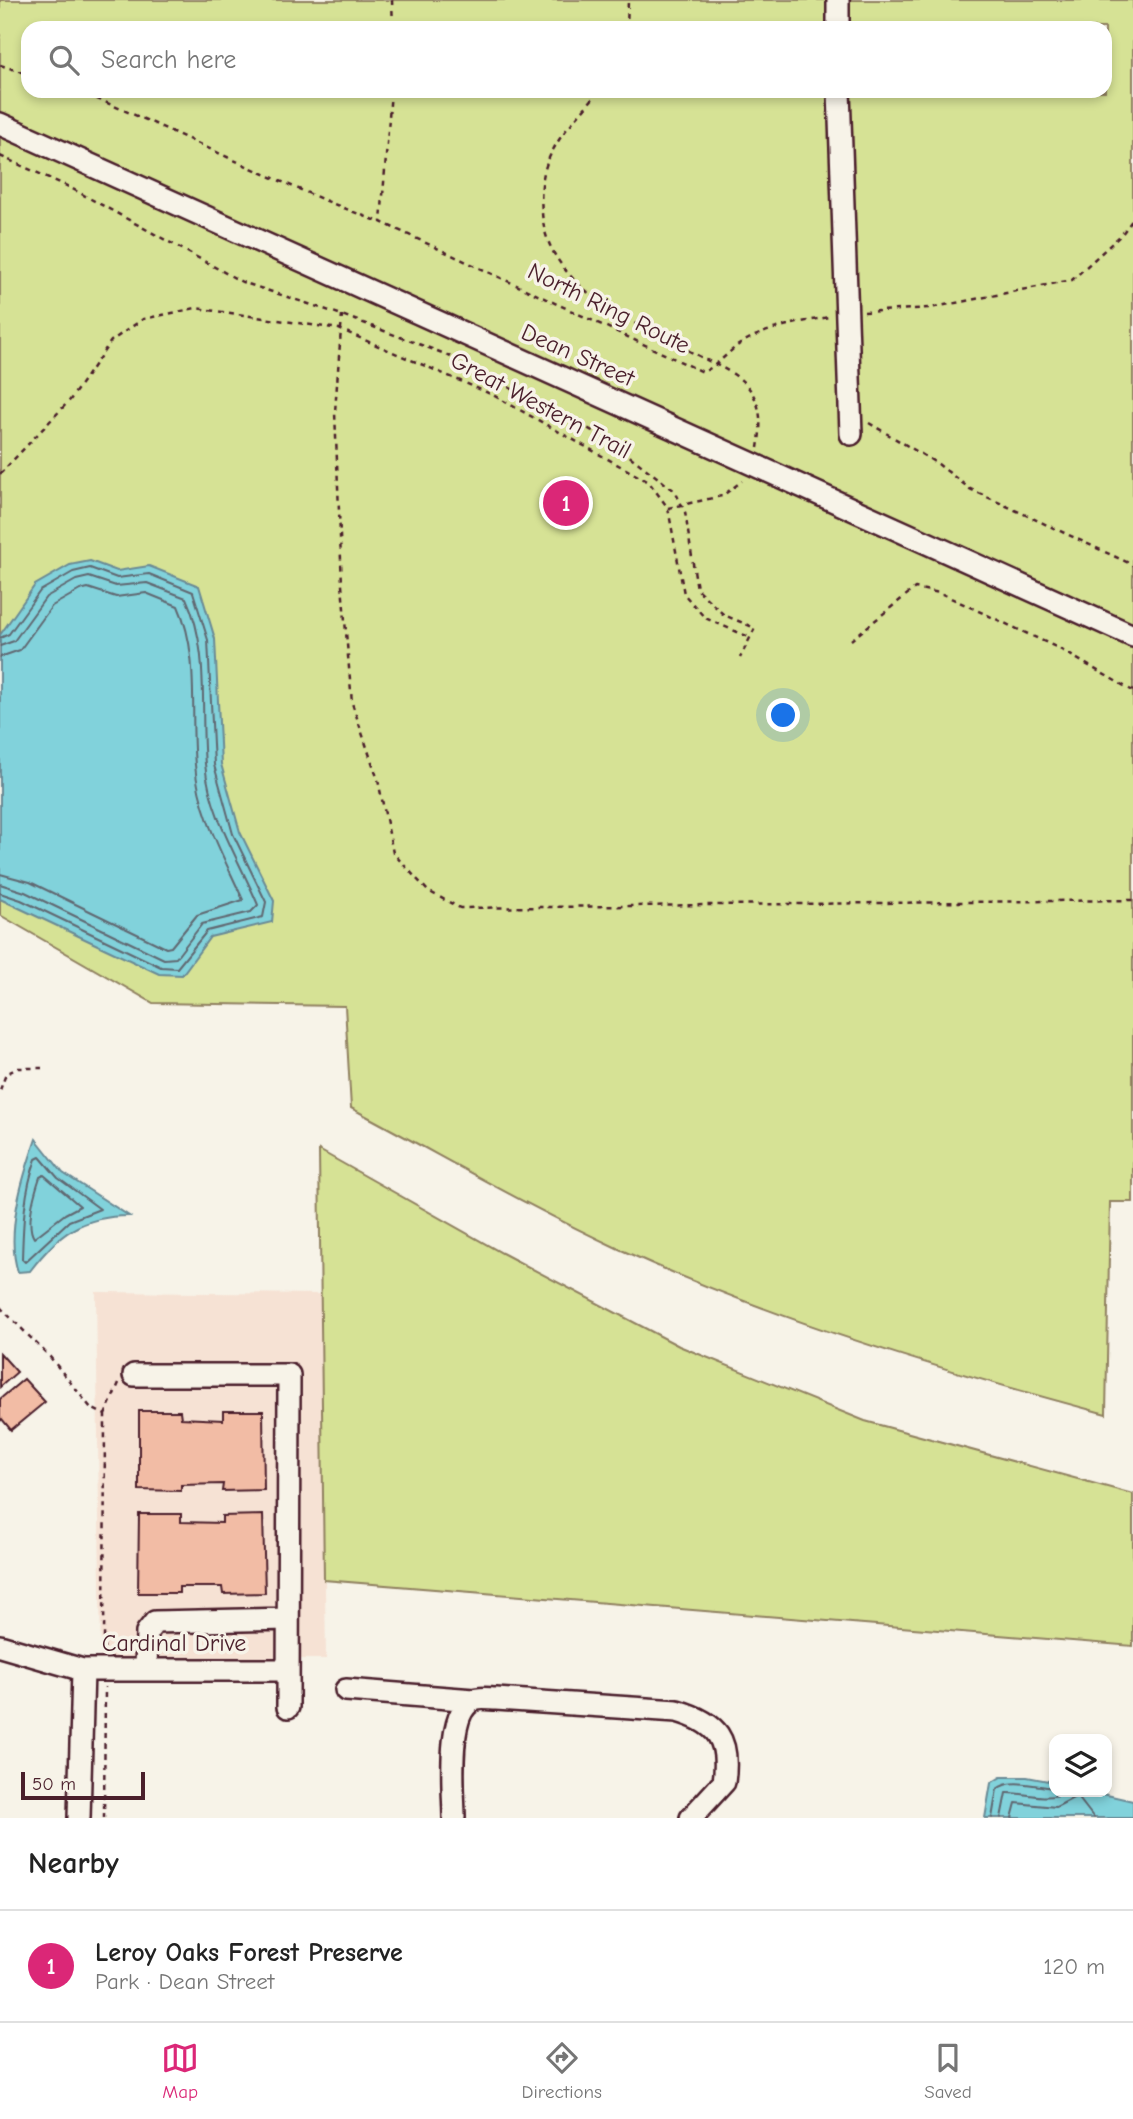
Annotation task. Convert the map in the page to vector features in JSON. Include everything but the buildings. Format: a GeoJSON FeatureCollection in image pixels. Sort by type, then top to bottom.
{"type":"FeatureCollection","features":[{"type":"Feature","properties":{"kind":"street"},"geometry":{"type":"LineString","coordinates":[[838,0],[838,21]]}},
{"type":"Feature","properties":{"kind":"street"},"geometry":{"type":"LineString","coordinates":[[839,98],[851,435]]}},
{"type":"Feature","properties":{"kind":"street","name":"Dean Street"},"geometry":{"type":"LineString","coordinates":[[0,124],[1133,636]]}},
{"type":"Feature","properties":{"kind":"street"},"geometry":{"type":"LineString","coordinates":[[134,1375],[289,1375],[288,1707]]}},
{"type":"Feature","properties":{"kind":"street"},"geometry":{"type":"LineString","coordinates":[[146,1670],[147,1632],[155,1622],[288,1619]]}},
{"type":"Feature","properties":{"kind":"street"},"geometry":{"type":"LineString","coordinates":[[0,1646],[83,1670]]}},
{"type":"Feature","properties":{"kind":"street","name":"Cardinal Drive"},"geometry":{"type":"LineString","coordinates":[[79,1818],[83,1670],[287,1670]]}},
{"type":"Feature","properties":{"kind":"street"},"geometry":{"type":"LineString","coordinates":[[346,1690],[677,1711],[696,1716],[716,1728],[725,1748],[724,1782],[691,1818]]}},
{"type":"Feature","properties":{"kind":"street"},"geometry":{"type":"LineString","coordinates":[[454,1818],[454,1735],[460,1712],[474,1700]]}},
{"type":"Feature","properties":{"kind":"path"},"geometry":{"type":"LineString","coordinates":[[392,0],[393,21]]}},
{"type":"Feature","properties":{"kind":"path"},"geometry":{"type":"LineString","coordinates":[[627,21],[628,0]]}},
{"type":"Feature","properties":{"kind":"path"},"geometry":{"type":"LineString","coordinates":[[0,65],[21,72]]}},
{"type":"Feature","properties":{"kind":"path","name":"North Ring Route"},"geometry":{"type":"LineString","coordinates":[[95,98],[162,125],[312,197],[381,222],[703,372],[717,366],[742,343],[786,325],[847,313],[930,307],[1072,280],[1122,234],[1133,219]]}},
{"type":"Feature","properties":{"kind":"path"},"geometry":{"type":"LineString","coordinates":[[381,222],[390,98]]}},
{"type":"Feature","properties":{"kind":"path"},"geometry":{"type":"LineString","coordinates":[[593,98],[553,148],[544,170],[540,195],[542,225],[554,255],[571,279],[626,317],[733,372],[751,392],[762,422],[758,451]]}},
{"type":"Feature","properties":{"kind":"path"},"geometry":{"type":"LineString","coordinates":[[0,156],[69,187],[242,282],[342,315],[445,354],[606,438],[675,491],[683,507],[697,589],[724,615],[755,628],[748,637],[740,658]]}},
{"type":"Feature","properties":{"kind":"path","name":"Great Western Trail"},"geometry":{"type":"LineString","coordinates":[[0,474],[70,400],[111,341],[143,319],[196,308],[339,329],[493,395],[649,482],[668,508]]}},
{"type":"Feature","properties":{"kind":"path"},"geometry":{"type":"LineString","coordinates":[[342,315],[335,412],[342,585],[352,703],[377,780],[393,853],[428,891],[460,908],[1133,900]]}},
{"type":"Feature","properties":{"kind":"path"},"geometry":{"type":"LineString","coordinates":[[850,411],[938,464],[970,489],[1133,565]]}},
{"type":"Feature","properties":{"kind":"path"},"geometry":{"type":"LineString","coordinates":[[748,637],[705,618],[684,594],[668,508],[683,507],[722,496],[742,482],[749,470]]}},
{"type":"Feature","properties":{"kind":"path"},"geometry":{"type":"LineString","coordinates":[[851,640],[915,588],[940,593],[1058,648],[1133,691]]}},
{"type":"Feature","properties":{"kind":"path"},"geometry":{"type":"LineString","coordinates":[[0,1090],[6,1074],[18,1068],[42,1068]]}},
{"type":"Feature","properties":{"kind":"path"},"geometry":{"type":"LineString","coordinates":[[0,1307],[50,1357],[91,1408],[105,1415]]}},
{"type":"Feature","properties":{"kind":"path"},"geometry":{"type":"LineString","coordinates":[[104,1653],[105,1415],[122,1379],[134,1375]]}},
{"type":"Feature","properties":{"kind":"path"},"geometry":{"type":"LineString","coordinates":[[104,1818],[105,1677]]}},
{"type":"Feature","properties":{"kind":"shaded area"},"geometry":{"type":"Polygon","coordinates":[[[96,1292],[321,1294],[326,1659],[101,1659],[96,1292]]]}},
{"type":"Feature","properties":{"kind":"green space"},"geometry":{"type":"Polygon","coordinates":[[[0,0],[1133,0],[1133,1202],[1110,1202],[1106,1414],[859,1342],[738,1299],[619,1249],[518,1198],[351,1108],[345,1006],[153,1003],[0,915],[0,0]]]}},
{"type":"Feature","properties":{"kind":"green space"},"geometry":{"type":"Polygon","coordinates":[[[319,1150],[502,1253],[679,1346],[865,1421],[1133,1494],[1133,1646],[324,1580],[319,1150]]]}},
{"type":"Feature","properties":{"kind":"water"},"geometry":{"type":"Polygon","coordinates":[[[90,561],[117,571],[149,566],[199,586],[215,639],[221,764],[240,832],[274,901],[272,922],[210,937],[182,975],[159,974],[0,899],[0,635],[35,585],[70,565],[90,561]]]}},
{"type":"Feature","properties":{"kind":"water"},"geometry":{"type":"Polygon","coordinates":[[[36,1139],[63,1173],[129,1216],[98,1219],[72,1230],[61,1237],[30,1271],[18,1272],[14,1240],[17,1205],[36,1139]]]}},
{"type":"Feature","properties":{"kind":"water"},"geometry":{"type":"Polygon","coordinates":[[[1001,1777],[1027,1777],[1049,1781],[1049,1797],[1112,1796],[1133,1801],[1133,1818],[985,1818],[991,1783],[1001,1777]]]}},
{"type":"Feature","properties":{"kind":"place","name":"Leroy Oaks Forest Preserve"},"geometry":{"type":"Point","coordinates":[566,503]}}]}
